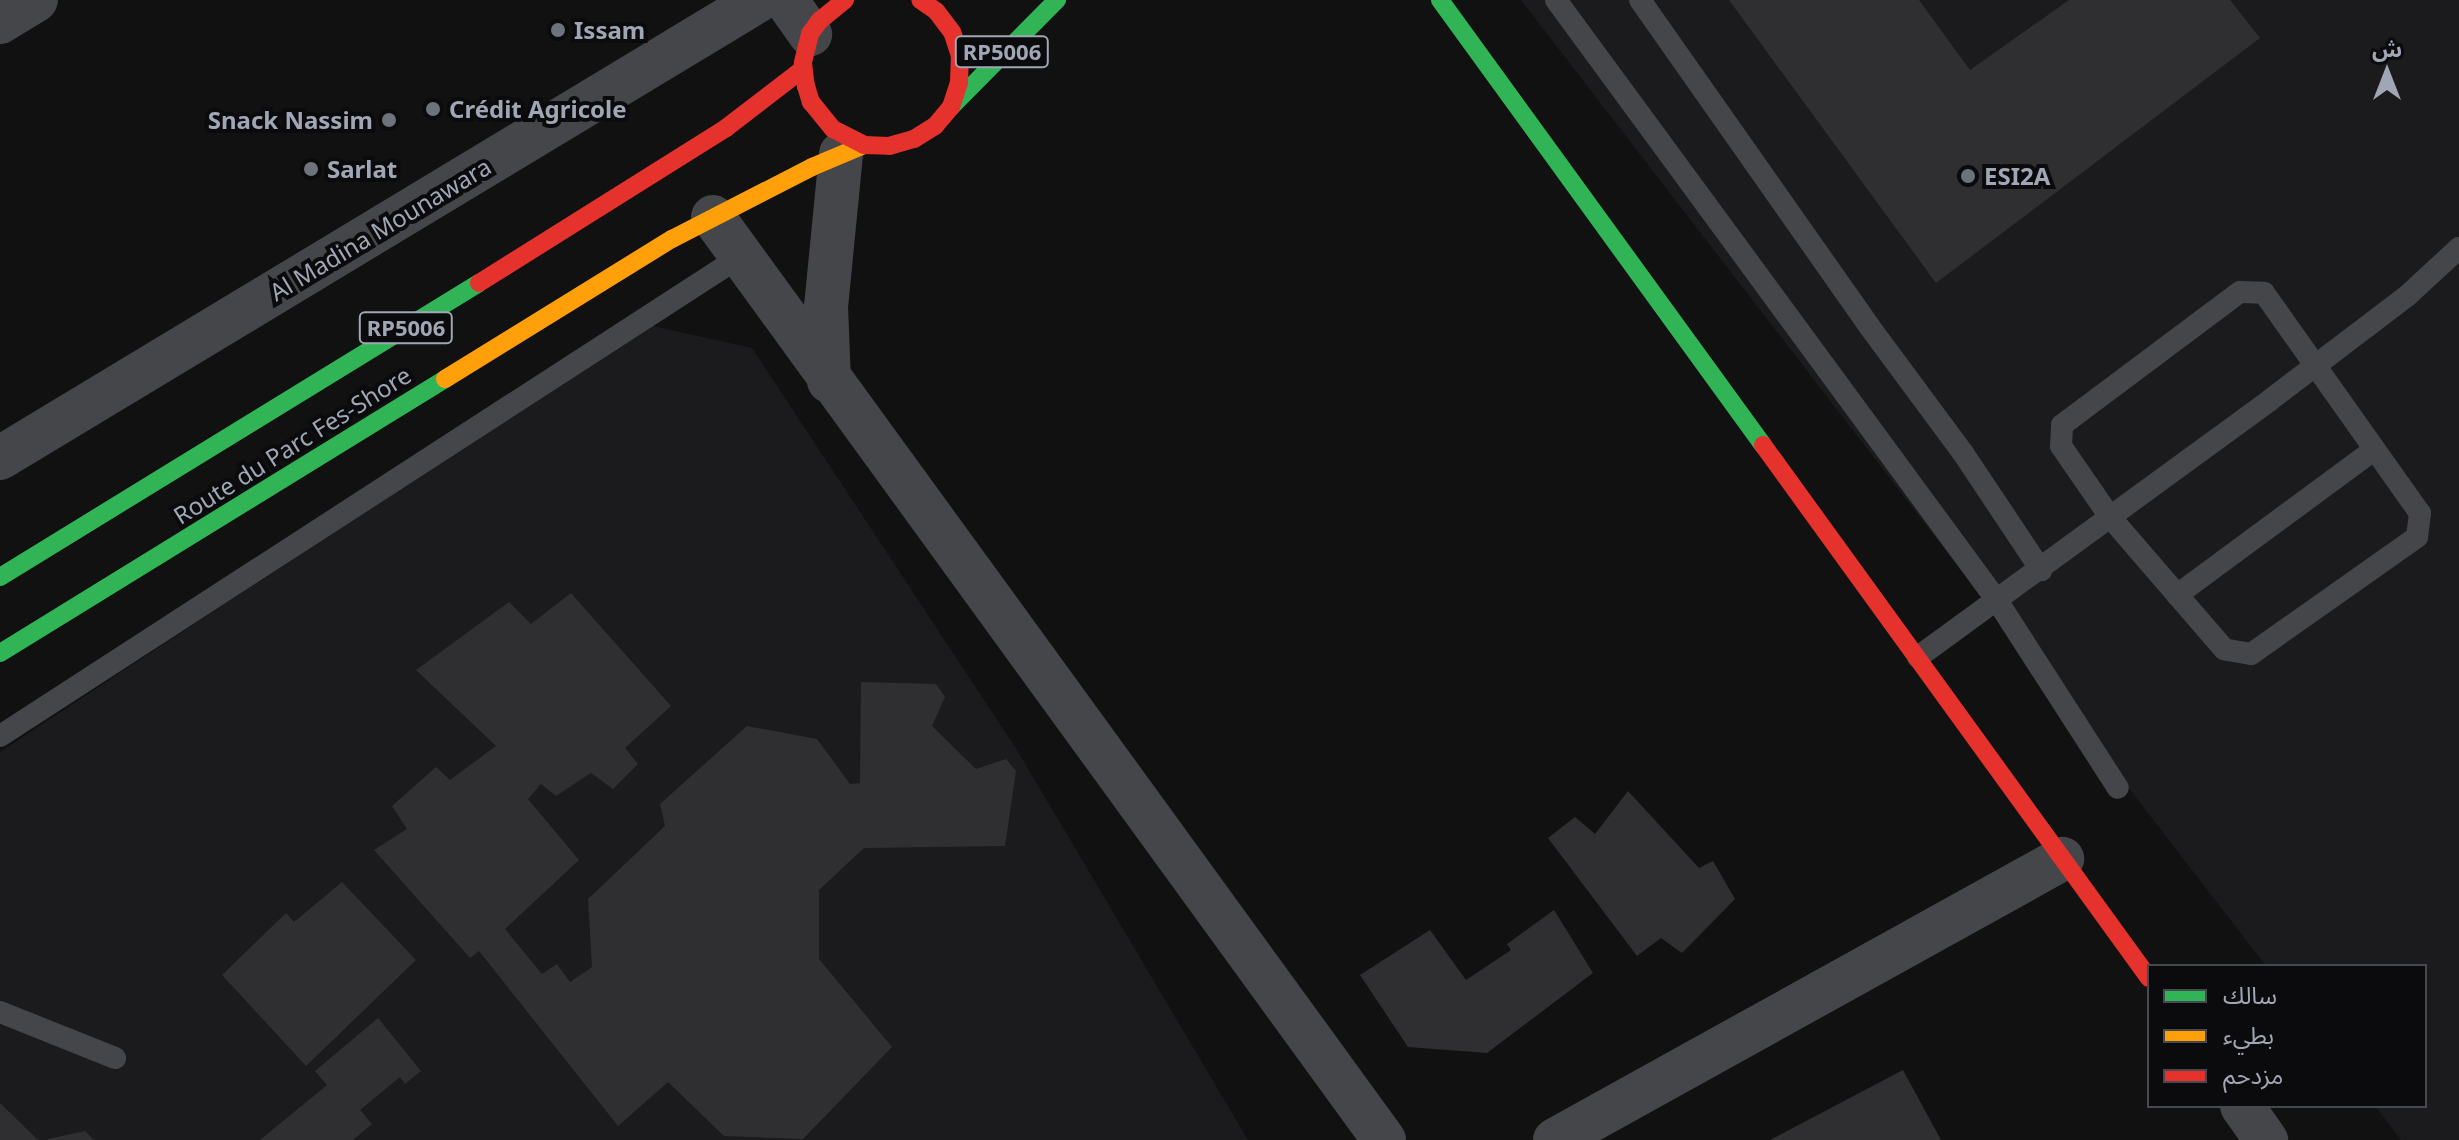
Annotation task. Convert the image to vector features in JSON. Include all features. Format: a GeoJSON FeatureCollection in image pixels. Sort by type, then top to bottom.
{"type":"FeatureCollection","features":[{"type":"Feature","properties":{"kind":"main road","name":"RP5006"},"geometry":{"type":"LineString","coordinates":[[800,34],[845,0]]}},
{"type":"Feature","properties":{"kind":"main road","name":"RP5006"},"geometry":{"type":"LineString","coordinates":[[920,0],[936,11],[952,32],[960,56],[959,82],[951,107]]}},
{"type":"Feature","properties":{"kind":"main road","name":"RP5006"},"geometry":{"type":"LineString","coordinates":[[852,150],[889,146],[914,139],[935,126],[1057,0]]}},
{"type":"Feature","properties":{"kind":"main road"},"geometry":{"type":"LineString","coordinates":[[1440,0],[2147,975]]}},
{"type":"Feature","properties":{"kind":"main road"},"geometry":{"type":"LineString","coordinates":[[800,34],[811,102],[852,150]]}},
{"type":"Feature","properties":{"kind":"main road","name":"Route du Parc Fes-Shore"},"geometry":{"type":"LineString","coordinates":[[0,577],[639,185],[726,128],[800,34]]}},
{"type":"Feature","properties":{"kind":"main road","name":"Route du Parc Fes-Shore"},"geometry":{"type":"LineString","coordinates":[[0,653],[713,217],[852,150]]}},
{"type":"Feature","properties":{"kind":"street","name":"Al Madina Mounawara"},"geometry":{"type":"LineString","coordinates":[[0,458],[759,0]]}},
{"type":"Feature","properties":{"kind":"street"},"geometry":{"type":"LineString","coordinates":[[829,381],[826,307],[852,150]]}},
{"type":"Feature","properties":{"kind":"street"},"geometry":{"type":"LineString","coordinates":[[713,217],[829,381],[1384,1140]]}},
{"type":"Feature","properties":{"kind":"street"},"geometry":{"type":"LineString","coordinates":[[1555,1140],[2062,859]]}},
{"type":"Feature","properties":{"kind":"lane"},"geometry":{"type":"LineString","coordinates":[[1556,0],[1998,602],[2118,788]]}},
{"type":"Feature","properties":{"kind":"lane"},"geometry":{"type":"LineString","coordinates":[[1640,0],[1851,301],[1963,453],[2041,570]]}},
{"type":"Feature","properties":{"kind":"lane"},"geometry":{"type":"LineString","coordinates":[[1918,657],[1998,602],[2407,296],[2459,248]]}},
{"type":"Feature","properties":{"kind":"lane"},"geometry":{"type":"LineString","coordinates":[[0,736],[741,256]]}},
{"type":"Feature","properties":{"kind":"lane"},"geometry":{"type":"LineString","coordinates":[[2240,292],[2264,293],[2374,450],[2420,513],[2417,537],[2251,654],[2224,649],[2110,517],[2061,446],[2062,425],[2240,292]]}},
{"type":"Feature","properties":{"kind":"lane"},"geometry":{"type":"LineString","coordinates":[[2177,595],[2374,450]]}},
{"type":"Feature","properties":{"kind":"lane"},"geometry":{"type":"LineString","coordinates":[[0,1012],[115,1058]]}},
{"type":"Feature","properties":{"kind":"shaded area"},"geometry":{"type":"Polygon","coordinates":[[[1521,0],[2459,0],[2459,1140],[2401,1140],[2377,1108],[2427,1108],[2427,964],[2264,964],[1521,0]]]}},
{"type":"Feature","properties":{"kind":"shaded area"},"geometry":{"type":"Polygon","coordinates":[[[648,325],[752,348],[1017,750],[1248,1140],[0,1140],[0,752],[648,325]]]}},
{"type":"Feature","properties":{"kind":"building","name":"ESI2A"},"geometry":{"type":"Polygon","coordinates":[[[1729,0],[1919,0],[1970,70],[2069,0],[2230,0],[2260,38],[1936,283],[1729,0]]]}},
{"type":"Feature","properties":{"kind":"building"},"geometry":{"type":"Polygon","coordinates":[[[571,593],[671,706],[625,748],[638,764],[613,789],[591,773],[556,796],[541,784],[528,799],[579,860],[505,929],[542,974],[557,964],[570,982],[592,967],[588,899],[665,826],[660,804],[747,726],[817,739],[850,784],[860,783],[861,682],[936,684],[945,697],[932,726],[976,769],[1006,759],[1016,771],[1005,846],[864,848],[819,890],[819,959],[892,1047],[803,1139],[724,1136],[668,1082],[618,1126],[479,951],[470,958],[374,850],[407,829],[392,806],[436,767],[450,780],[496,746],[416,670],[509,602],[531,624],[571,593]]]}},
{"type":"Feature","properties":{"kind":"building"},"geometry":{"type":"Polygon","coordinates":[[[1628,791],[1699,868],[1713,861],[1735,899],[1682,953],[1661,938],[1637,956],[1548,838],[1575,817],[1595,834],[1628,791]]]}},
{"type":"Feature","properties":{"kind":"building"},"geometry":{"type":"Polygon","coordinates":[[[342,882],[416,960],[306,1066],[222,975],[286,913],[294,922],[342,882]]]}},
{"type":"Feature","properties":{"kind":"building"},"geometry":{"type":"Polygon","coordinates":[[[1554,910],[1593,973],[1487,1053],[1408,1047],[1360,975],[1430,930],[1466,980],[1511,950],[1507,944],[1554,910]]]}},
{"type":"Feature","properties":{"kind":"building"},"geometry":{"type":"Polygon","coordinates":[[[378,1018],[421,1071],[405,1084],[400,1077],[360,1110],[372,1124],[353,1140],[260,1140],[327,1085],[315,1071],[378,1018]]]}},
{"type":"Feature","properties":{"kind":"building"},"geometry":{"type":"Polygon","coordinates":[[[1903,1070],[1941,1140],[1770,1140],[1903,1070]]]}},
{"type":"Feature","properties":{"kind":"building"},"geometry":{"type":"Polygon","coordinates":[[[0,1103],[38,1140],[0,1140],[0,1103]]]}},
{"type":"Feature","properties":{"kind":"building"},"geometry":{"type":"Polygon","coordinates":[[[85,1131],[94,1140],[48,1140],[48,1139],[85,1131]]]}},
{"type":"Feature","properties":{"kind":"traffic: fast"},"geometry":{"type":"LineString","coordinates":[[951,107],[1057,0]]}},
{"type":"Feature","properties":{"kind":"traffic: fast"},"geometry":{"type":"LineString","coordinates":[[1440,0],[1763,445]]}},
{"type":"Feature","properties":{"kind":"traffic: fast"},"geometry":{"type":"LineString","coordinates":[[0,577],[479,283]]}},
{"type":"Feature","properties":{"kind":"traffic: fast"},"geometry":{"type":"LineString","coordinates":[[0,653],[445,379]]}},
{"type":"Feature","properties":{"kind":"traffic: slow"},"geometry":{"type":"LineString","coordinates":[[445,379],[672,239],[812,167],[864,145]]}},
{"type":"Feature","properties":{"kind":"traffic: jam"},"geometry":{"type":"LineString","coordinates":[[845,0],[820,20],[810,34],[803,63],[806,86],[811,102],[833,129],[864,145],[889,146],[914,139],[935,126],[951,107],[959,82],[960,56],[952,32],[936,11],[920,0]]}},
{"type":"Feature","properties":{"kind":"traffic: jam"},"geometry":{"type":"LineString","coordinates":[[479,283],[726,128],[803,69]]}},
{"type":"Feature","properties":{"kind":"traffic: jam"},"geometry":{"type":"LineString","coordinates":[[1763,445],[2147,975]]}},
{"type":"Feature","properties":{"kind":"place","name":"Issam"},"geometry":{"type":"Point","coordinates":[558,30]}},
{"type":"Feature","properties":{"kind":"place","name":"Crédit Agricole"},"geometry":{"type":"Point","coordinates":[433,109]}},
{"type":"Feature","properties":{"kind":"place","name":"Snack Nassim"},"geometry":{"type":"Point","coordinates":[389,120]}},
{"type":"Feature","properties":{"kind":"place","name":"Sarlat"},"geometry":{"type":"Point","coordinates":[311,169]}},
{"type":"Feature","properties":{"kind":"place","name":"ESI2A"},"geometry":{"type":"Point","coordinates":[1968,176]}}]}
